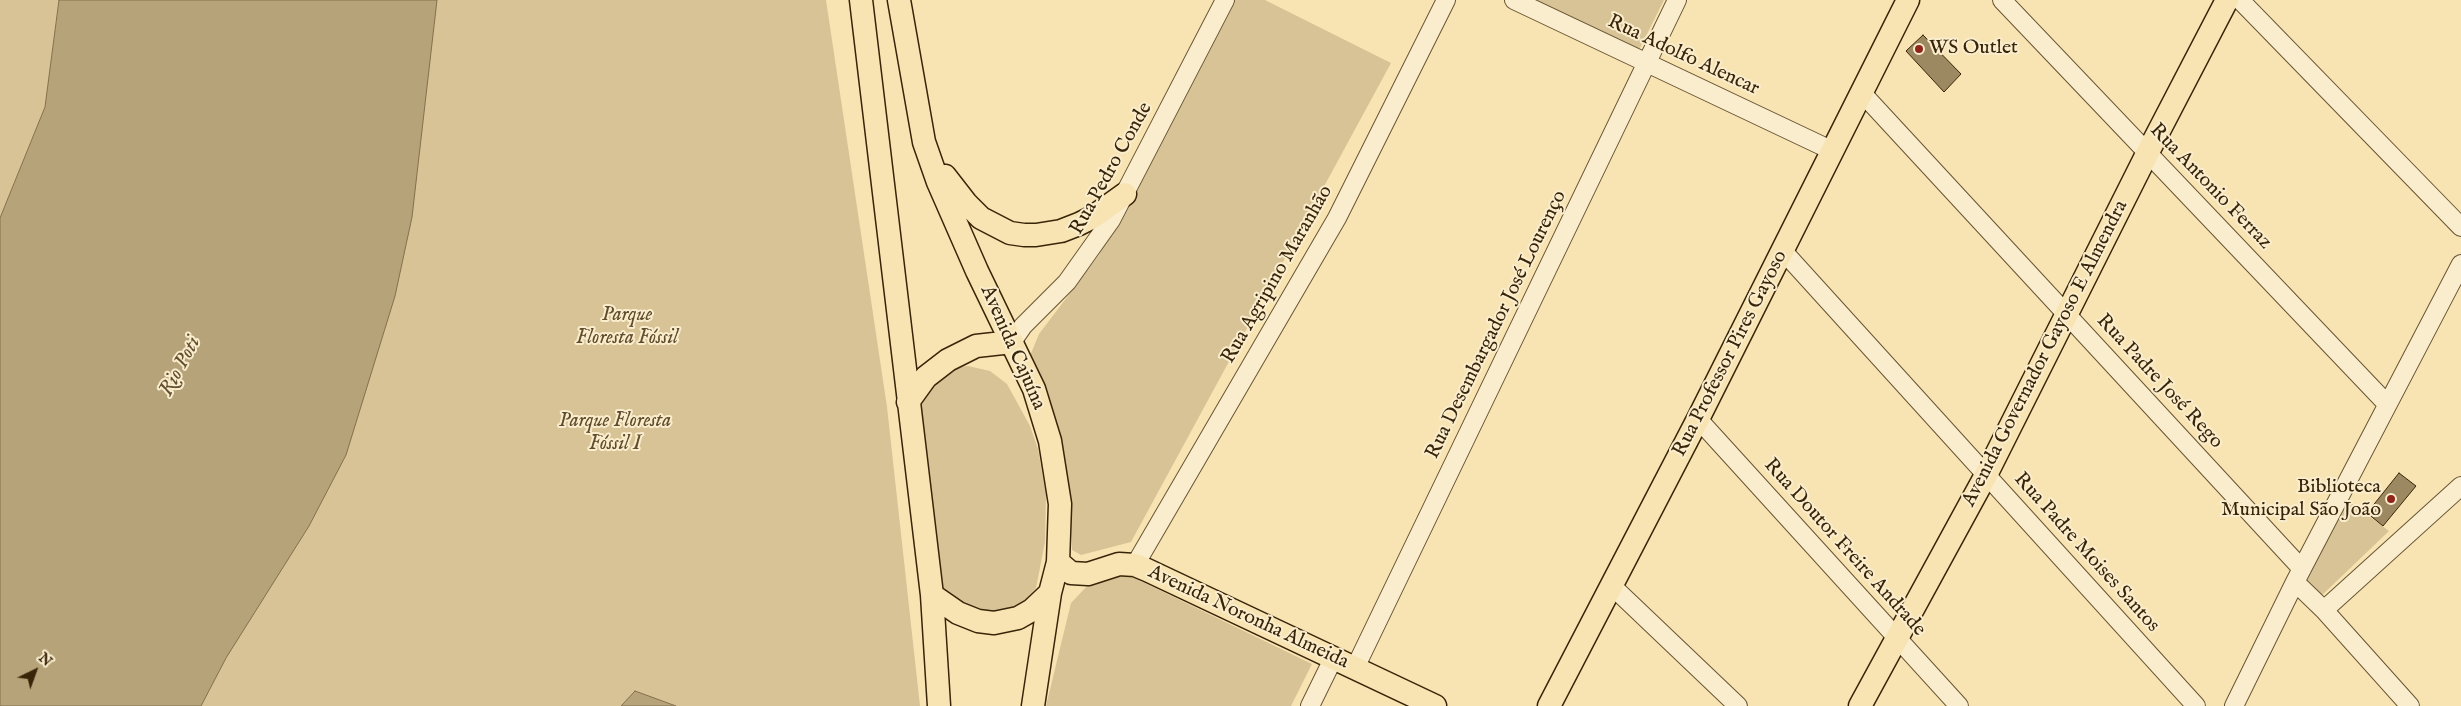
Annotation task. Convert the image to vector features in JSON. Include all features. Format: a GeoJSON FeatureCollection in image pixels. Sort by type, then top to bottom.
{"type":"FeatureCollection","features":[{"type":"Feature","properties":{"kind":"main road"},"geometry":{"type":"LineString","coordinates":[[861,0],[932,595],[939,706]]}},
{"type":"Feature","properties":{"kind":"main road","name":"Avenida Cajuína"},"geometry":{"type":"LineString","coordinates":[[898,0],[924,142],[942,191],[1034,389],[1050,441],[1060,504],[1058,562],[1050,593],[1033,706]]}},
{"type":"Feature","properties":{"kind":"main road","name":"Rua Professor Pires Gayoso"},"geometry":{"type":"LineString","coordinates":[[1549,706],[1698,419],[1908,0]]}},
{"type":"Feature","properties":{"kind":"main road","name":"Avenida Governador Gayoso E Almendra"},"geometry":{"type":"LineString","coordinates":[[1860,706],[1986,475],[2148,152],[2227,0]]}},
{"type":"Feature","properties":{"kind":"main road"},"geometry":{"type":"LineString","coordinates":[[924,142],[950,184],[966,203],[981,218],[1010,233],[1036,235],[1061,231],[1093,217],[1125,194]]}},
{"type":"Feature","properties":{"kind":"main road"},"geometry":{"type":"LineString","coordinates":[[908,402],[926,378],[948,360],[976,346],[1012,342]]}},
{"type":"Feature","properties":{"kind":"main road","name":"Avenida Noronha Almeida"},"geometry":{"type":"LineString","coordinates":[[1058,562],[1071,573],[1079,574],[1088,574],[1119,564],[1135,565],[1435,706]]}},
{"type":"Feature","properties":{"kind":"main road"},"geometry":{"type":"LineString","coordinates":[[932,595],[958,613],[978,621],[994,623],[1018,618],[1032,610],[1050,593]]}},
{"type":"Feature","properties":{"kind":"street","name":"Rua Pedro Conde"},"geometry":{"type":"LineString","coordinates":[[1012,342],[1023,326],[1067,282],[1095,245],[1125,194],[1226,0]]}},
{"type":"Feature","properties":{"kind":"street","name":"Rua Agripino Maranhão"},"geometry":{"type":"LineString","coordinates":[[1135,565],[1337,218],[1446,0]]}},
{"type":"Feature","properties":{"kind":"street","name":"Rua Adolfo Alencar"},"geometry":{"type":"LineString","coordinates":[[1514,0],[1833,151]]}},
{"type":"Feature","properties":{"kind":"street","name":"Rua Desembargador José Lourenço"},"geometry":{"type":"LineString","coordinates":[[1355,668],[1677,0]]}},
{"type":"Feature","properties":{"kind":"street","name":"Rua Antonio Ferraz"},"geometry":{"type":"LineString","coordinates":[[2002,0],[2387,404]]}},
{"type":"Feature","properties":{"kind":"street"},"geometry":{"type":"LineString","coordinates":[[2240,0],[2461,228]]}},
{"type":"Feature","properties":{"kind":"street","name":"Rua Padre José Rego"},"geometry":{"type":"LineString","coordinates":[[1862,93],[2067,314],[2298,575],[2324,610],[2410,706]]}},
{"type":"Feature","properties":{"kind":"street","name":"Rua Padre Moises Santos"},"geometry":{"type":"LineString","coordinates":[[1783,251],[2196,706]]}},
{"type":"Feature","properties":{"kind":"street"},"geometry":{"type":"LineString","coordinates":[[2234,706],[2298,575],[2461,264]]}},
{"type":"Feature","properties":{"kind":"street","name":"Rua Doutor Freire Andrade"},"geometry":{"type":"LineString","coordinates":[[1698,419],[1958,706]]}},
{"type":"Feature","properties":{"kind":"street"},"geometry":{"type":"LineString","coordinates":[[2324,610],[2461,486]]}},
{"type":"Feature","properties":{"kind":"street"},"geometry":{"type":"LineString","coordinates":[[1612,586],[1738,706]]}},
{"type":"Feature","properties":{"kind":"street"},"geometry":{"type":"LineString","coordinates":[[1310,706],[1334,657]]}},
{"type":"Feature","properties":{"kind":"green space"},"geometry":{"type":"Polygon","coordinates":[[[0,0],[59,0],[45,107],[0,218],[0,0]]]}},
{"type":"Feature","properties":{"kind":"green space","name":"Parque Floresta Fóssil I"},"geometry":{"type":"Polygon","coordinates":[[[433,0],[826,0],[887,407],[920,706],[193,706],[433,0]]]}},
{"type":"Feature","properties":{"kind":"green space"},"geometry":{"type":"Polygon","coordinates":[[[1232,0],[1265,0],[1391,63],[1131,542],[1081,555],[1072,550],[1070,491],[1061,450],[1027,363],[1039,334],[1099,255],[1232,0]]]}},
{"type":"Feature","properties":{"kind":"green space"},"geometry":{"type":"Polygon","coordinates":[[[1537,0],[1664,0],[1639,50],[1537,0]]]}},
{"type":"Feature","properties":{"kind":"green space"},"geometry":{"type":"Polygon","coordinates":[[[968,366],[990,371],[1007,384],[1030,426],[1038,449],[1046,495],[1045,542],[1036,588],[1020,605],[998,613],[976,613],[942,589],[919,400],[924,390],[957,367],[968,366]]]}},
{"type":"Feature","properties":{"kind":"green space"},"geometry":{"type":"Polygon","coordinates":[[[2347,500],[2389,531],[2318,599],[2300,580],[2347,500]]]}},
{"type":"Feature","properties":{"kind":"green space"},"geometry":{"type":"Polygon","coordinates":[[[1122,572],[1312,664],[1291,706],[1046,706],[1071,603],[1089,584],[1122,572]]]}},
{"type":"Feature","properties":{"kind":"water","name":"Rio Poti"},"geometry":{"type":"Polygon","coordinates":[[[59,0],[437,0],[412,217],[395,296],[346,455],[309,526],[226,658],[201,706],[0,706],[0,218],[45,107],[59,0]]]}},
{"type":"Feature","properties":{"kind":"water"},"geometry":{"type":"Polygon","coordinates":[[[635,691],[676,706],[621,706],[635,691]]]}},
{"type":"Feature","properties":{"kind":"building"},"geometry":{"type":"Polygon","coordinates":[[[1923,35],[1961,74],[1944,92],[1906,51],[1923,35]]]}},
{"type":"Feature","properties":{"kind":"building","name":"Biblioteca Municipal São João"},"geometry":{"type":"Polygon","coordinates":[[[2399,473],[2416,486],[2383,526],[2367,513],[2399,473]]]}},
{"type":"Feature","properties":{"kind":"place","name":"WS Outlet"},"geometry":{"type":"Point","coordinates":[1919,49]}},
{"type":"Feature","properties":{"kind":"place","name":"Biblioteca Municipal São João"},"geometry":{"type":"Point","coordinates":[2391,499]}},
{"type":"Feature","properties":{"kind":"park label","name":"Parque Floresta Fóssil"},"geometry":{"type":"Point","coordinates":[627,328]}}]}
